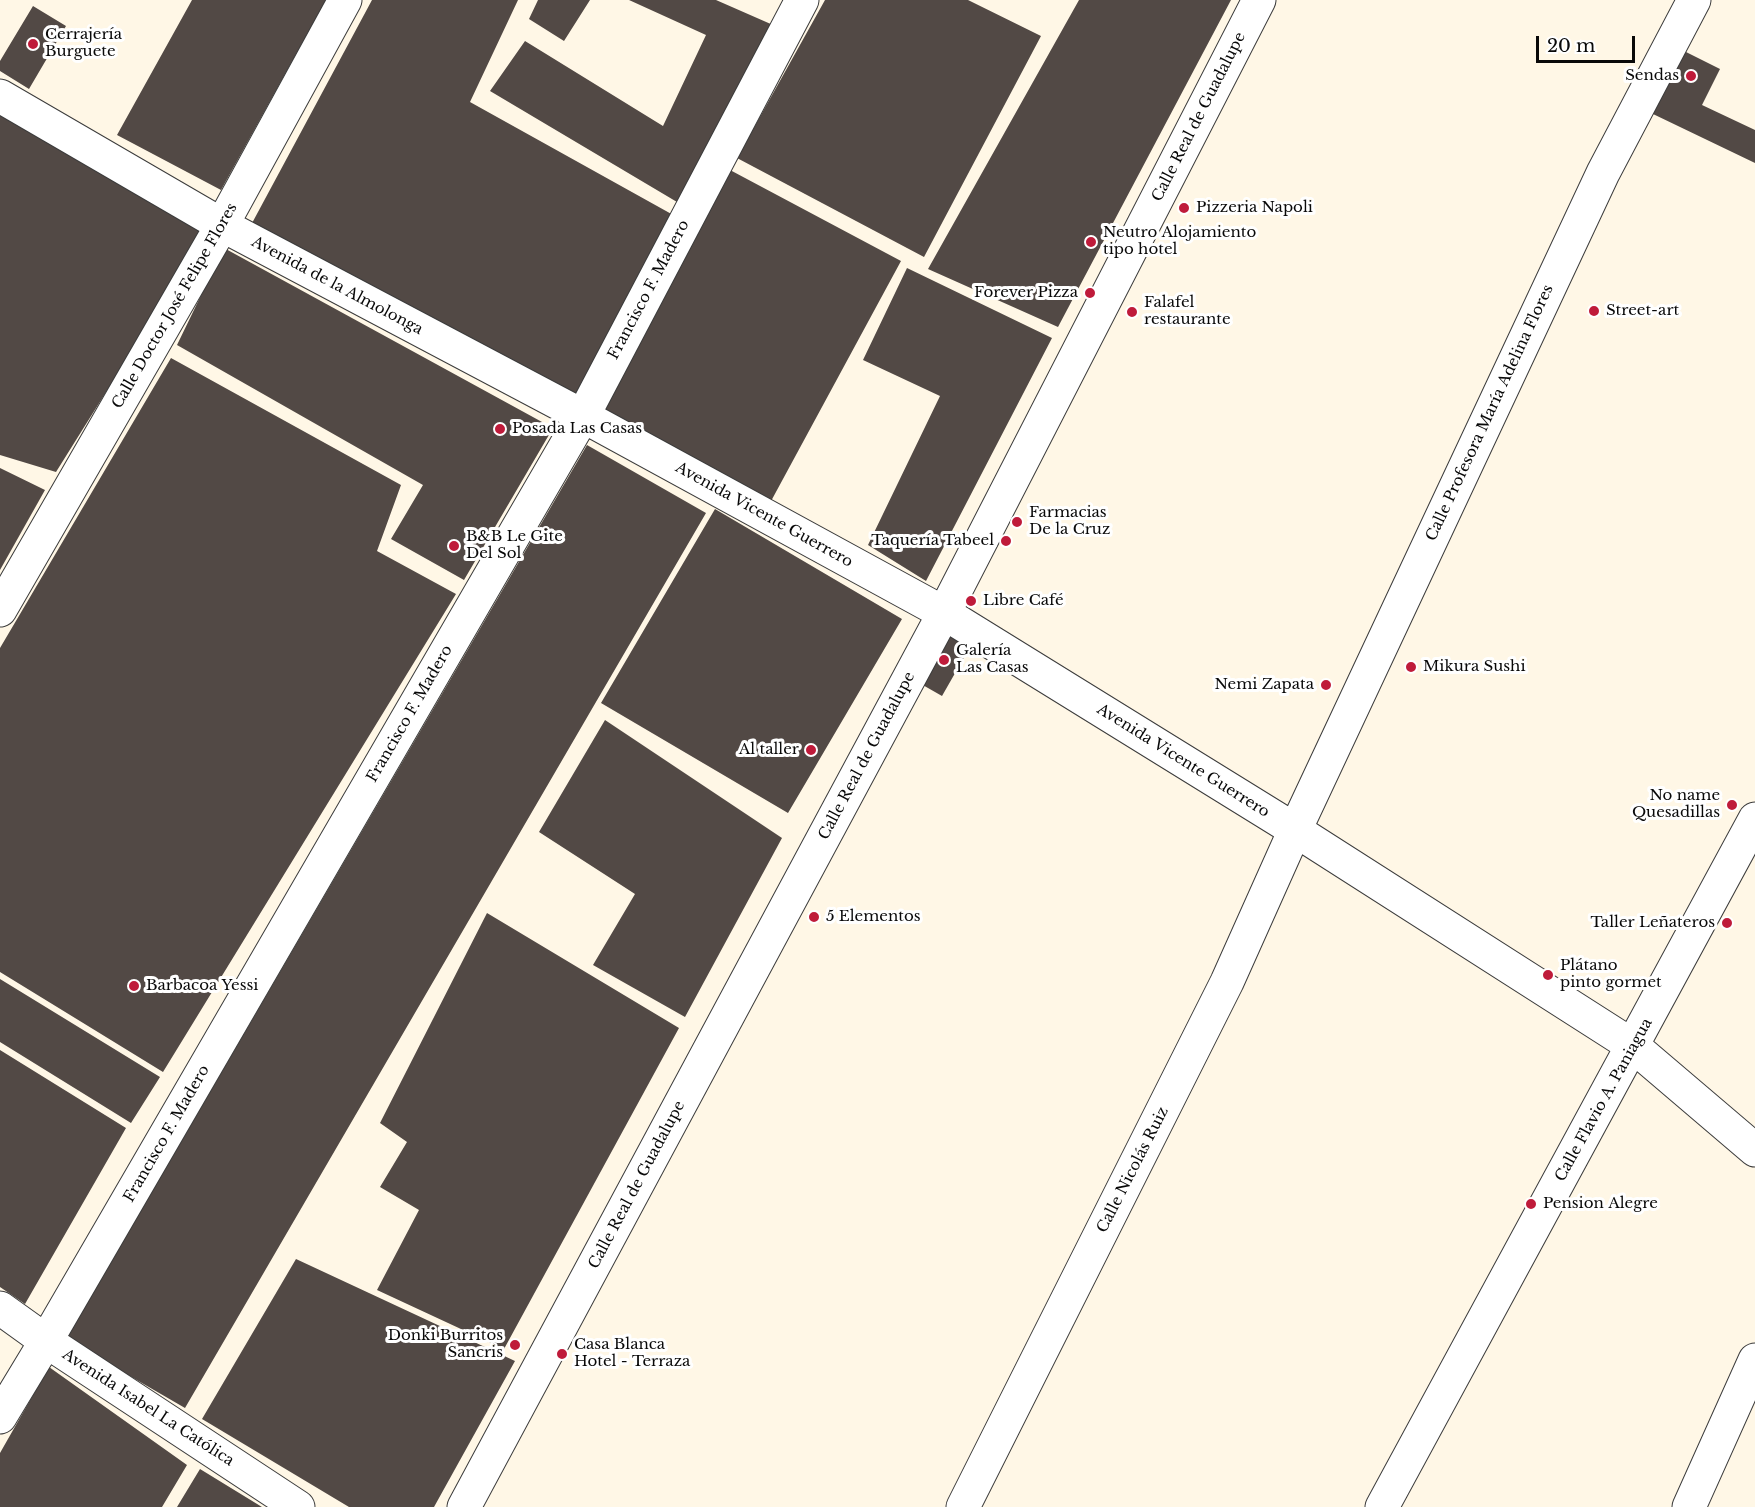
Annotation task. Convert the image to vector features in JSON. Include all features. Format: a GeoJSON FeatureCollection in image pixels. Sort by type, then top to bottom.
{"type":"FeatureCollection","features":[{"type":"Feature","properties":{"kind":"street","name":"Calle Doctor José Felipe Flores"},"geometry":{"type":"LineString","coordinates":[[0,610],[222,225],[345,0]]}},
{"type":"Feature","properties":{"kind":"street","name":"Francisco F. Madero"},"geometry":{"type":"LineString","coordinates":[[0,1417],[583,416],[802,0]]}},
{"type":"Feature","properties":{"kind":"street","name":"Calle Real de Guadalupe"},"geometry":{"type":"LineString","coordinates":[[464,1507],[944,613],[1259,0]]}},
{"type":"Feature","properties":{"kind":"street","name":"Calle Profesora María Adelina Flores"},"geometry":{"type":"LineString","coordinates":[[1295,830],[1603,173],[1694,0]]}},
{"type":"Feature","properties":{"kind":"street","name":"Avenida de la Almolonga"},"geometry":{"type":"LineString","coordinates":[[0,96],[222,225],[583,416]]}},
{"type":"Feature","properties":{"kind":"street","name":"Avenida Vicente Guerrero"},"geometry":{"type":"LineString","coordinates":[[583,416],[944,613],[1295,830],[1633,1046],[1755,1150]]}},
{"type":"Feature","properties":{"kind":"street","name":"Calle Flavio A. Paniagua"},"geometry":{"type":"LineString","coordinates":[[1382,1507],[1755,819]]}},
{"type":"Feature","properties":{"kind":"street","name":"Calle Nicolás Ruiz"},"geometry":{"type":"LineString","coordinates":[[963,1507],[1227,981],[1295,830]]}},
{"type":"Feature","properties":{"kind":"street","name":"Avenida Isabel La Católica"},"geometry":{"type":"LineString","coordinates":[[0,1308],[46,1341],[298,1507]]}},
{"type":"Feature","properties":{"kind":"street"},"geometry":{"type":"LineString","coordinates":[[1689,1507],[1755,1360]]}},
{"type":"Feature","properties":{"kind":"building"},"geometry":{"type":"Polygon","coordinates":[[[192,0],[326,0],[221,190],[117,135],[192,0]]]}},
{"type":"Feature","properties":{"kind":"building"},"geometry":{"type":"Polygon","coordinates":[[[372,0],[518,0],[470,102],[675,216],[577,400],[251,225],[372,0]]]}},
{"type":"Feature","properties":{"kind":"building"},"geometry":{"type":"Polygon","coordinates":[[[538,0],[590,0],[564,41],[529,19],[538,0]]]}},
{"type":"Feature","properties":{"kind":"building"},"geometry":{"type":"Polygon","coordinates":[[[629,0],[716,0],[773,25],[677,202],[490,91],[525,41],[663,126],[706,35],[629,0]]]}},
{"type":"Feature","properties":{"kind":"building"},"geometry":{"type":"Polygon","coordinates":[[[825,0],[968,0],[1041,36],[924,257],[737,158],[825,0]]]}},
{"type":"Feature","properties":{"kind":"building"},"geometry":{"type":"Polygon","coordinates":[[[1079,0],[1231,0],[1058,327],[928,269],[1079,0]]]}},
{"type":"Feature","properties":{"kind":"building","name":"Cerrajería Burguete"},"geometry":{"type":"Polygon","coordinates":[[[33,6],[66,26],[29,89],[0,71],[0,61],[33,6]]]}},
{"type":"Feature","properties":{"kind":"building"},"geometry":{"type":"Polygon","coordinates":[[[1684,51],[1720,69],[1702,105],[1755,130],[1755,163],[1653,114],[1684,51]]]}},
{"type":"Feature","properties":{"kind":"building"},"geometry":{"type":"Polygon","coordinates":[[[0,110],[208,229],[56,472],[0,455],[0,110]]]}},
{"type":"Feature","properties":{"kind":"building"},"geometry":{"type":"Polygon","coordinates":[[[730,170],[901,261],[770,503],[600,411],[730,170]]]}},
{"type":"Feature","properties":{"kind":"building"},"geometry":{"type":"Polygon","coordinates":[[[224,248],[553,428],[464,580],[391,539],[423,485],[177,345],[224,248]]]}},
{"type":"Feature","properties":{"kind":"building"},"geometry":{"type":"Polygon","coordinates":[[[907,268],[1052,338],[926,581],[868,545],[940,396],[863,360],[907,268]]]}},
{"type":"Feature","properties":{"kind":"building"},"geometry":{"type":"Polygon","coordinates":[[[171,358],[401,485],[377,551],[456,594],[163,1072],[0,972],[0,648],[171,358]]]}},
{"type":"Feature","properties":{"kind":"building"},"geometry":{"type":"Polygon","coordinates":[[[587,445],[706,513],[185,1408],[66,1339],[587,445]]]}},
{"type":"Feature","properties":{"kind":"building"},"geometry":{"type":"Polygon","coordinates":[[[0,468],[45,490],[0,570],[0,468]]]}},
{"type":"Feature","properties":{"kind":"building"},"geometry":{"type":"Polygon","coordinates":[[[715,509],[902,619],[788,813],[601,703],[715,509]]]}},
{"type":"Feature","properties":{"kind":"building","name":"Galería Las Casas"},"geometry":{"type":"Polygon","coordinates":[[[946,624],[974,640],[942,696],[914,680],[946,624]]]}},
{"type":"Feature","properties":{"kind":"building"},"geometry":{"type":"Polygon","coordinates":[[[605,720],[782,838],[685,1017],[593,965],[635,894],[539,832],[605,720]]]}},
{"type":"Feature","properties":{"kind":"building"},"geometry":{"type":"Polygon","coordinates":[[[487,913],[679,1028],[504,1349],[377,1290],[419,1210],[380,1187],[407,1142],[380,1123],[487,913]]]}},
{"type":"Feature","properties":{"kind":"building"},"geometry":{"type":"Polygon","coordinates":[[[0,979],[160,1077],[131,1123],[0,1042],[0,979]]]}},
{"type":"Feature","properties":{"kind":"building"},"geometry":{"type":"Polygon","coordinates":[[[0,1050],[126,1128],[25,1304],[0,1287],[0,1050]]]}},
{"type":"Feature","properties":{"kind":"building"},"geometry":{"type":"Polygon","coordinates":[[[296,1259],[515,1361],[434,1507],[349,1507],[202,1419],[296,1259]]]}},
{"type":"Feature","properties":{"kind":"building"},"geometry":{"type":"Polygon","coordinates":[[[49,1367],[187,1465],[162,1507],[0,1507],[0,1453],[49,1367]]]}},
{"type":"Feature","properties":{"kind":"building"},"geometry":{"type":"Polygon","coordinates":[[[200,1469],[262,1507],[177,1507],[200,1469]]]}},
{"type":"Feature","properties":{"kind":"place","name":"Cerrajería Burguete"},"geometry":{"type":"Point","coordinates":[33,44]}},
{"type":"Feature","properties":{"kind":"place","name":"Sendas"},"geometry":{"type":"Point","coordinates":[1691,76]}},
{"type":"Feature","properties":{"kind":"place","name":"Pizzeria Napoli"},"geometry":{"type":"Point","coordinates":[1184,208]}},
{"type":"Feature","properties":{"kind":"place","name":"Neutro Alojamiento tipo hotel"},"geometry":{"type":"Point","coordinates":[1091,242]}},
{"type":"Feature","properties":{"kind":"place","name":"Forever Pizza"},"geometry":{"type":"Point","coordinates":[1090,293]}},
{"type":"Feature","properties":{"kind":"place","name":"Street-art"},"geometry":{"type":"Point","coordinates":[1594,311]}},
{"type":"Feature","properties":{"kind":"place","name":"Falafel restaurante"},"geometry":{"type":"Point","coordinates":[1132,312]}},
{"type":"Feature","properties":{"kind":"place","name":"Posada Las Casas"},"geometry":{"type":"Point","coordinates":[500,429]}},
{"type":"Feature","properties":{"kind":"place","name":"Farmacias De la Cruz"},"geometry":{"type":"Point","coordinates":[1017,522]}},
{"type":"Feature","properties":{"kind":"place","name":"Taquería Tabeel"},"geometry":{"type":"Point","coordinates":[1006,541]}},
{"type":"Feature","properties":{"kind":"place","name":"B&B Le Gite Del Sol"},"geometry":{"type":"Point","coordinates":[454,546]}},
{"type":"Feature","properties":{"kind":"place","name":"Libre Café"},"geometry":{"type":"Point","coordinates":[971,601]}},
{"type":"Feature","properties":{"kind":"place","name":"Galería Las Casas"},"geometry":{"type":"Point","coordinates":[944,660]}},
{"type":"Feature","properties":{"kind":"place","name":"Mikura Sushi"},"geometry":{"type":"Point","coordinates":[1411,667]}},
{"type":"Feature","properties":{"kind":"place","name":"Nemi Zapata"},"geometry":{"type":"Point","coordinates":[1326,685]}},
{"type":"Feature","properties":{"kind":"place","name":"Al taller"},"geometry":{"type":"Point","coordinates":[811,750]}},
{"type":"Feature","properties":{"kind":"place","name":"No name Quesadillas"},"geometry":{"type":"Point","coordinates":[1732,805]}},
{"type":"Feature","properties":{"kind":"place","name":"5 Elementos"},"geometry":{"type":"Point","coordinates":[814,917]}},
{"type":"Feature","properties":{"kind":"place","name":"Taller Leñateros"},"geometry":{"type":"Point","coordinates":[1727,923]}},
{"type":"Feature","properties":{"kind":"place","name":"Plátano pinto gormet"},"geometry":{"type":"Point","coordinates":[1548,975]}},
{"type":"Feature","properties":{"kind":"place","name":"Barbacoa Yessi"},"geometry":{"type":"Point","coordinates":[134,986]}},
{"type":"Feature","properties":{"kind":"place","name":"Pension Alegre"},"geometry":{"type":"Point","coordinates":[1531,1204]}},
{"type":"Feature","properties":{"kind":"place","name":"Donki Burritos Sancris"},"geometry":{"type":"Point","coordinates":[515,1345]}},
{"type":"Feature","properties":{"kind":"place","name":"Casa Blanca Hotel - Terraza"},"geometry":{"type":"Point","coordinates":[562,1354]}}]}
